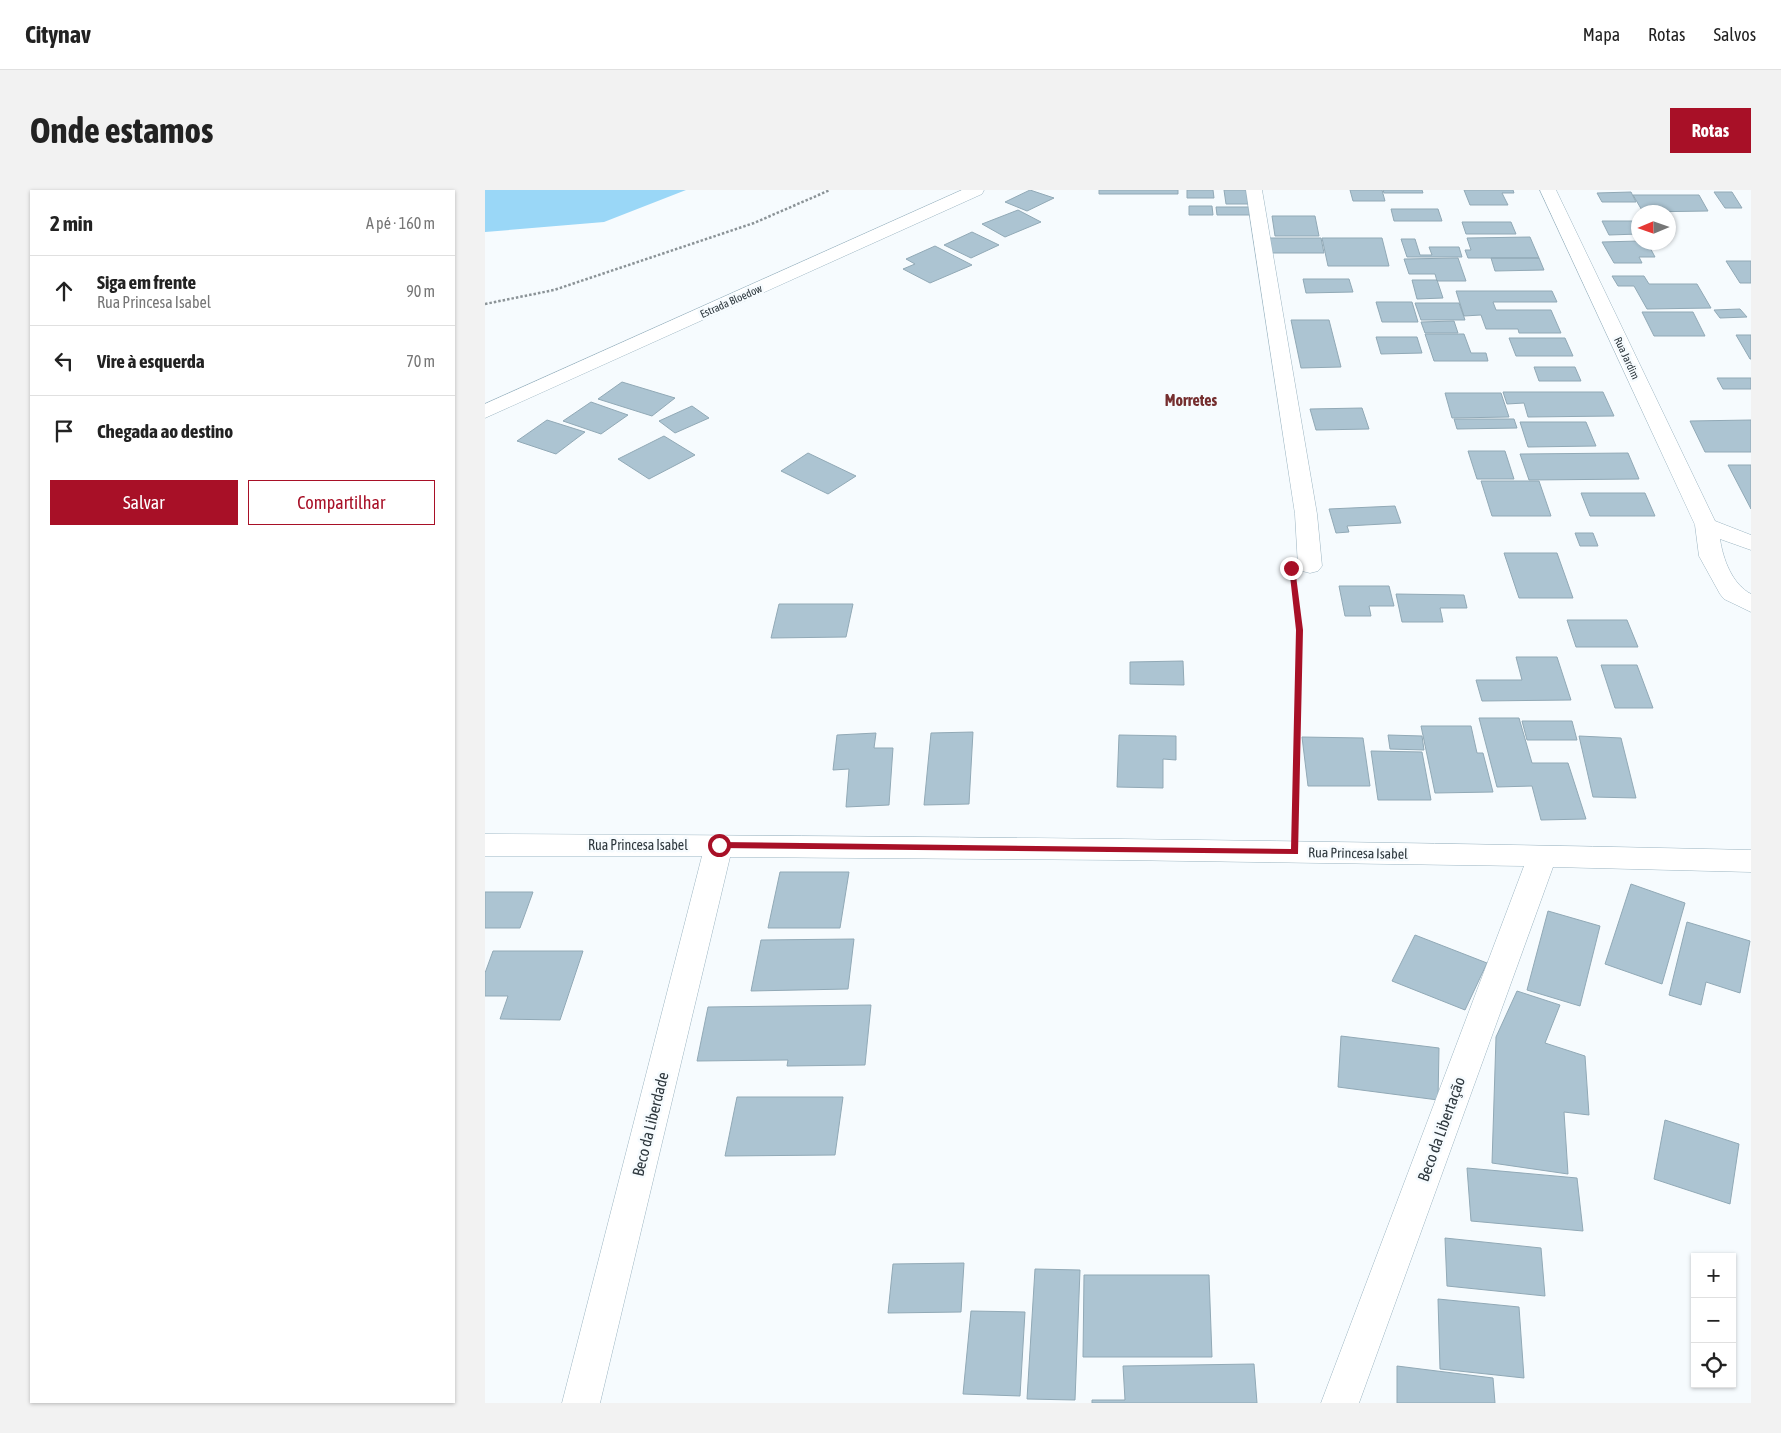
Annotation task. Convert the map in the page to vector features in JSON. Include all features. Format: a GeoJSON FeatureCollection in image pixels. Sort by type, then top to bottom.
{"type":"FeatureCollection","features":[{"type":"Feature","properties":{"kind":"street","name":"Estrada Bloedow"},"geometry":{"type":"LineString","coordinates":[[485,412],[976,190]]}},
{"type":"Feature","properties":{"kind":"street"},"geometry":{"type":"LineString","coordinates":[[1254,190],[1307,514],[1310,566]]}},
{"type":"Feature","properties":{"kind":"street","name":"Rua Jardim"},"geometry":{"type":"LineString","coordinates":[[1548,190],[1706,525],[1711,556],[1732,594],[1751,604]]}},
{"type":"Feature","properties":{"kind":"street"},"geometry":{"type":"LineString","coordinates":[[1706,525],[1751,543]]}},
{"type":"Feature","properties":{"kind":"street","name":"Rua Princesa Isabel"},"geometry":{"type":"LineString","coordinates":[[485,844],[1543,855],[1751,861]]}},
{"type":"Feature","properties":{"kind":"street","name":"Beco da Liberdade"},"geometry":{"type":"LineString","coordinates":[[581,1403],[719,845]]}},
{"type":"Feature","properties":{"kind":"street","name":"Beco da Libertação"},"geometry":{"type":"LineString","coordinates":[[1340,1403],[1543,855]]}},
{"type":"Feature","properties":{"kind":"path"},"geometry":{"type":"LineString","coordinates":[[485,304],[555,290],[754,223],[830,190]]}},
{"type":"Feature","properties":{"kind":"path"},"geometry":{"type":"LineString","coordinates":[[1295,852],[1300,630],[1291,568],[1310,566]]}},
{"type":"Feature","properties":{"kind":"shaded area"},"geometry":{"type":"Polygon","coordinates":[[[485,190],[686,190],[604,222],[485,232],[485,190]]]}},
{"type":"Feature","properties":{"kind":"building"},"geometry":{"type":"Polygon","coordinates":[[[1030,190],[1054,198],[1027,211],[1005,202],[1030,190]]]}},
{"type":"Feature","properties":{"kind":"building"},"geometry":{"type":"Polygon","coordinates":[[[1099,190],[1178,190],[1178,194],[1099,194],[1099,190]]]}},
{"type":"Feature","properties":{"kind":"building"},"geometry":{"type":"Polygon","coordinates":[[[1187,190],[1213,190],[1214,198],[1187,198],[1187,190]]]}},
{"type":"Feature","properties":{"kind":"building"},"geometry":{"type":"Polygon","coordinates":[[[1224,190],[1247,190],[1249,204],[1226,204],[1224,190]]]}},
{"type":"Feature","properties":{"kind":"building"},"geometry":{"type":"Polygon","coordinates":[[[1350,190],[1382,190],[1385,201],[1353,201],[1350,190]]]}},
{"type":"Feature","properties":{"kind":"building"},"geometry":{"type":"Polygon","coordinates":[[[1383,190],[1422,190],[1423,193],[1384,193],[1383,190]]]}},
{"type":"Feature","properties":{"kind":"building"},"geometry":{"type":"Polygon","coordinates":[[[1464,190],[1513,190],[1514,193],[1502,193],[1508,205],[1470,205],[1464,190]]]}},
{"type":"Feature","properties":{"kind":"building"},"geometry":{"type":"Polygon","coordinates":[[[1631,192],[1636,202],[1602,202],[1597,193],[1631,192]]]}},
{"type":"Feature","properties":{"kind":"building"},"geometry":{"type":"Polygon","coordinates":[[[1714,192],[1732,192],[1742,208],[1725,208],[1714,192]]]}},
{"type":"Feature","properties":{"kind":"building"},"geometry":{"type":"Polygon","coordinates":[[[1633,195],[1699,195],[1708,211],[1676,211],[1676,205],[1639,205],[1633,195]]]}},
{"type":"Feature","properties":{"kind":"building"},"geometry":{"type":"Polygon","coordinates":[[[1189,206],[1212,206],[1213,215],[1189,215],[1189,206]]]}},
{"type":"Feature","properties":{"kind":"building"},"geometry":{"type":"Polygon","coordinates":[[[1216,207],[1249,207],[1251,215],[1217,215],[1216,207]]]}},
{"type":"Feature","properties":{"kind":"building"},"geometry":{"type":"Polygon","coordinates":[[[1391,209],[1438,209],[1442,221],[1394,221],[1391,209]]]}},
{"type":"Feature","properties":{"kind":"building"},"geometry":{"type":"Polygon","coordinates":[[[1018,210],[1041,222],[1005,237],[982,224],[1018,210]]]}},
{"type":"Feature","properties":{"kind":"building"},"geometry":{"type":"Polygon","coordinates":[[[1272,216],[1315,216],[1319,236],[1275,236],[1272,216]]]}},
{"type":"Feature","properties":{"kind":"building"},"geometry":{"type":"Polygon","coordinates":[[[1602,221],[1631,221],[1631,234],[1609,235],[1602,221]]]}},
{"type":"Feature","properties":{"kind":"building"},"geometry":{"type":"Polygon","coordinates":[[[1462,222],[1511,222],[1516,234],[1466,234],[1462,222]]]}},
{"type":"Feature","properties":{"kind":"building"},"geometry":{"type":"Polygon","coordinates":[[[972,232],[999,245],[971,258],[944,245],[972,232]]]}},
{"type":"Feature","properties":{"kind":"building"},"geometry":{"type":"Polygon","coordinates":[[[1530,237],[1539,258],[1468,258],[1465,250],[1471,250],[1467,238],[1530,237]]]}},
{"type":"Feature","properties":{"kind":"building"},"geometry":{"type":"Polygon","coordinates":[[[1268,238],[1321,238],[1324,253],[1270,253],[1268,238]]]}},
{"type":"Feature","properties":{"kind":"building"},"geometry":{"type":"Polygon","coordinates":[[[1322,238],[1382,238],[1389,266],[1328,266],[1322,238]]]}},
{"type":"Feature","properties":{"kind":"building"},"geometry":{"type":"Polygon","coordinates":[[[1401,239],[1415,239],[1420,255],[1432,255],[1429,247],[1459,247],[1462,257],[1407,257],[1401,239]]]}},
{"type":"Feature","properties":{"kind":"building"},"geometry":{"type":"Polygon","coordinates":[[[1631,241],[1631,250],[1651,250],[1655,257],[1639,257],[1642,263],[1614,263],[1602,242],[1631,241]]]}},
{"type":"Feature","properties":{"kind":"building"},"geometry":{"type":"Polygon","coordinates":[[[935,246],[972,265],[930,283],[903,269],[915,264],[906,259],[935,246]]]}},
{"type":"Feature","properties":{"kind":"building"},"geometry":{"type":"Polygon","coordinates":[[[1458,258],[1466,281],[1437,281],[1435,274],[1409,274],[1404,259],[1458,258]]]}},
{"type":"Feature","properties":{"kind":"building"},"geometry":{"type":"Polygon","coordinates":[[[1491,258],[1539,258],[1544,270],[1495,271],[1491,258]]]}},
{"type":"Feature","properties":{"kind":"building"},"geometry":{"type":"Polygon","coordinates":[[[1726,261],[1751,261],[1751,283],[1740,283],[1726,261]]]}},
{"type":"Feature","properties":{"kind":"building"},"geometry":{"type":"Polygon","coordinates":[[[1612,276],[1644,276],[1649,284],[1697,284],[1711,308],[1647,309],[1634,286],[1618,286],[1612,276]]]}},
{"type":"Feature","properties":{"kind":"building"},"geometry":{"type":"Polygon","coordinates":[[[1303,279],[1349,279],[1353,292],[1306,293],[1303,279]]]}},
{"type":"Feature","properties":{"kind":"building"},"geometry":{"type":"Polygon","coordinates":[[[1412,280],[1437,280],[1443,298],[1417,299],[1412,280]]]}},
{"type":"Feature","properties":{"kind":"building"},"geometry":{"type":"Polygon","coordinates":[[[1456,291],[1552,291],[1557,302],[1493,302],[1496,310],[1551,310],[1561,333],[1519,333],[1518,329],[1486,329],[1481,315],[1464,316],[1456,291]]]}},
{"type":"Feature","properties":{"kind":"building"},"geometry":{"type":"Polygon","coordinates":[[[1376,302],[1412,302],[1418,322],[1382,322],[1376,302]]]}},
{"type":"Feature","properties":{"kind":"building"},"geometry":{"type":"Polygon","coordinates":[[[1415,303],[1459,303],[1465,320],[1421,320],[1415,303]]]}},
{"type":"Feature","properties":{"kind":"building"},"geometry":{"type":"Polygon","coordinates":[[[1740,309],[1747,317],[1720,318],[1714,310],[1740,309]]]}},
{"type":"Feature","properties":{"kind":"building"},"geometry":{"type":"Polygon","coordinates":[[[1642,312],[1693,312],[1705,336],[1654,336],[1642,312]]]}},
{"type":"Feature","properties":{"kind":"building"},"geometry":{"type":"Polygon","coordinates":[[[1291,320],[1329,320],[1341,367],[1301,368],[1291,320]]]}},
{"type":"Feature","properties":{"kind":"building"},"geometry":{"type":"Polygon","coordinates":[[[1454,321],[1458,333],[1425,333],[1421,322],[1454,321]]]}},
{"type":"Feature","properties":{"kind":"building"},"geometry":{"type":"Polygon","coordinates":[[[1425,334],[1464,334],[1471,353],[1486,353],[1488,361],[1434,361],[1425,334]]]}},
{"type":"Feature","properties":{"kind":"building"},"geometry":{"type":"Polygon","coordinates":[[[1736,335],[1751,335],[1751,359],[1750,359],[1736,335]]]}},
{"type":"Feature","properties":{"kind":"building"},"geometry":{"type":"Polygon","coordinates":[[[1376,337],[1417,337],[1422,353],[1381,354],[1376,337]]]}},
{"type":"Feature","properties":{"kind":"building"},"geometry":{"type":"Polygon","coordinates":[[[1509,338],[1565,338],[1573,356],[1516,356],[1509,338]]]}},
{"type":"Feature","properties":{"kind":"building"},"geometry":{"type":"Polygon","coordinates":[[[1534,367],[1575,367],[1581,381],[1539,381],[1534,367]]]}},
{"type":"Feature","properties":{"kind":"building"},"geometry":{"type":"Polygon","coordinates":[[[1717,378],[1751,378],[1751,389],[1723,389],[1717,378]]]}},
{"type":"Feature","properties":{"kind":"building"},"geometry":{"type":"Polygon","coordinates":[[[622,382],[675,398],[652,416],[598,399],[622,382]]]}},
{"type":"Feature","properties":{"kind":"building"},"geometry":{"type":"Polygon","coordinates":[[[1503,392],[1603,392],[1614,416],[1528,417],[1524,403],[1507,404],[1503,392]]]}},
{"type":"Feature","properties":{"kind":"building"},"geometry":{"type":"Polygon","coordinates":[[[1445,393],[1501,393],[1509,417],[1452,418],[1445,393]]]}},
{"type":"Feature","properties":{"kind":"building"},"geometry":{"type":"Polygon","coordinates":[[[591,402],[628,415],[601,434],[563,421],[591,402]]]}},
{"type":"Feature","properties":{"kind":"building"},"geometry":{"type":"Polygon","coordinates":[[[692,406],[709,418],[675,433],[659,421],[692,406]]]}},
{"type":"Feature","properties":{"kind":"building"},"geometry":{"type":"Polygon","coordinates":[[[1362,408],[1369,429],[1316,430],[1310,409],[1362,408]]]}},
{"type":"Feature","properties":{"kind":"building"},"geometry":{"type":"Polygon","coordinates":[[[1454,419],[1514,419],[1517,428],[1457,429],[1454,419]]]}},
{"type":"Feature","properties":{"kind":"building"},"geometry":{"type":"Polygon","coordinates":[[[547,420],[585,432],[556,454],[517,441],[547,420]]]}},
{"type":"Feature","properties":{"kind":"building"},"geometry":{"type":"Polygon","coordinates":[[[1751,420],[1751,452],[1705,452],[1690,421],[1751,420]]]}},
{"type":"Feature","properties":{"kind":"building"},"geometry":{"type":"Polygon","coordinates":[[[1520,422],[1586,422],[1596,446],[1528,447],[1520,422]]]}},
{"type":"Feature","properties":{"kind":"building"},"geometry":{"type":"Polygon","coordinates":[[[664,436],[695,455],[649,479],[618,459],[664,436]]]}},
{"type":"Feature","properties":{"kind":"building"},"geometry":{"type":"Polygon","coordinates":[[[1468,451],[1505,451],[1514,479],[1477,479],[1468,451]]]}},
{"type":"Feature","properties":{"kind":"building"},"geometry":{"type":"Polygon","coordinates":[[[808,453],[856,476],[828,494],[781,471],[808,453]]]}},
{"type":"Feature","properties":{"kind":"building"},"geometry":{"type":"Polygon","coordinates":[[[1628,453],[1639,479],[1529,480],[1520,454],[1628,453]]]}},
{"type":"Feature","properties":{"kind":"building"},"geometry":{"type":"Polygon","coordinates":[[[1728,465],[1751,465],[1751,509],[1728,465]]]}},
{"type":"Feature","properties":{"kind":"building"},"geometry":{"type":"Polygon","coordinates":[[[1481,481],[1539,481],[1551,516],[1492,516],[1481,481]]]}},
{"type":"Feature","properties":{"kind":"building"},"geometry":{"type":"Polygon","coordinates":[[[1581,493],[1645,493],[1655,516],[1590,516],[1581,493]]]}},
{"type":"Feature","properties":{"kind":"building"},"geometry":{"type":"Polygon","coordinates":[[[1395,506],[1401,523],[1347,526],[1349,532],[1336,533],[1329,509],[1395,506]]]}},
{"type":"Feature","properties":{"kind":"building"},"geometry":{"type":"Polygon","coordinates":[[[1575,533],[1593,533],[1598,546],[1580,546],[1575,533]]]}},
{"type":"Feature","properties":{"kind":"building"},"geometry":{"type":"Polygon","coordinates":[[[1504,553],[1557,553],[1573,598],[1519,598],[1504,553]]]}},
{"type":"Feature","properties":{"kind":"building"},"geometry":{"type":"Polygon","coordinates":[[[1339,586],[1389,586],[1394,606],[1369,606],[1371,616],[1345,616],[1339,586]]]}},
{"type":"Feature","properties":{"kind":"building"},"geometry":{"type":"Polygon","coordinates":[[[1396,594],[1464,595],[1467,608],[1440,608],[1443,622],[1402,622],[1396,594]]]}},
{"type":"Feature","properties":{"kind":"building"},"geometry":{"type":"Polygon","coordinates":[[[779,604],[853,604],[846,637],[771,638],[779,604]]]}},
{"type":"Feature","properties":{"kind":"building"},"geometry":{"type":"Polygon","coordinates":[[[1567,620],[1627,620],[1638,647],[1576,647],[1567,620]]]}},
{"type":"Feature","properties":{"kind":"building"},"geometry":{"type":"Polygon","coordinates":[[[1516,657],[1557,657],[1571,700],[1482,701],[1476,680],[1522,680],[1516,657]]]}},
{"type":"Feature","properties":{"kind":"building"},"geometry":{"type":"Polygon","coordinates":[[[1183,661],[1184,685],[1130,684],[1130,662],[1183,661]]]}},
{"type":"Feature","properties":{"kind":"building"},"geometry":{"type":"Polygon","coordinates":[[[1601,665],[1637,665],[1653,708],[1615,708],[1601,665]]]}},
{"type":"Feature","properties":{"kind":"building"},"geometry":{"type":"Polygon","coordinates":[[[1479,718],[1519,718],[1532,763],[1568,763],[1586,819],[1541,820],[1532,786],[1497,787],[1479,718]]]}},
{"type":"Feature","properties":{"kind":"building"},"geometry":{"type":"Polygon","coordinates":[[[1522,721],[1572,721],[1577,740],[1527,740],[1522,721]]]}},
{"type":"Feature","properties":{"kind":"building"},"geometry":{"type":"Polygon","coordinates":[[[1421,726],[1471,726],[1477,753],[1483,753],[1493,792],[1435,793],[1421,726]]]}},
{"type":"Feature","properties":{"kind":"building"},"geometry":{"type":"Polygon","coordinates":[[[973,732],[969,804],[924,805],[931,733],[973,732]]]}},
{"type":"Feature","properties":{"kind":"building"},"geometry":{"type":"Polygon","coordinates":[[[876,733],[874,748],[893,748],[889,805],[846,807],[849,769],[833,770],[837,735],[876,733]]]}},
{"type":"Feature","properties":{"kind":"building"},"geometry":{"type":"Polygon","coordinates":[[[1119,735],[1176,736],[1176,760],[1163,759],[1163,788],[1117,787],[1119,735]]]}},
{"type":"Feature","properties":{"kind":"building"},"geometry":{"type":"Polygon","coordinates":[[[1388,735],[1422,736],[1424,750],[1390,749],[1388,735]]]}},
{"type":"Feature","properties":{"kind":"building"},"geometry":{"type":"Polygon","coordinates":[[[1579,736],[1621,738],[1636,798],[1593,797],[1579,736]]]}},
{"type":"Feature","properties":{"kind":"building"},"geometry":{"type":"Polygon","coordinates":[[[1302,737],[1363,738],[1370,786],[1308,786],[1302,737]]]}},
{"type":"Feature","properties":{"kind":"building"},"geometry":{"type":"Polygon","coordinates":[[[1371,751],[1422,752],[1431,800],[1378,800],[1371,751]]]}},
{"type":"Feature","properties":{"kind":"building"},"geometry":{"type":"Polygon","coordinates":[[[780,872],[849,872],[840,928],[768,928],[780,872]]]}},
{"type":"Feature","properties":{"kind":"building"},"geometry":{"type":"Polygon","coordinates":[[[1631,884],[1685,903],[1662,984],[1605,964],[1631,884]]]}},
{"type":"Feature","properties":{"kind":"building"},"geometry":{"type":"Polygon","coordinates":[[[485,892],[533,892],[520,928],[485,928],[485,892]]]}},
{"type":"Feature","properties":{"kind":"building"},"geometry":{"type":"Polygon","coordinates":[[[1548,911],[1600,926],[1580,1006],[1527,990],[1548,911]]]}},
{"type":"Feature","properties":{"kind":"building"},"geometry":{"type":"Polygon","coordinates":[[[1687,922],[1750,941],[1740,993],[1706,982],[1701,1005],[1669,995],[1687,922]]]}},
{"type":"Feature","properties":{"kind":"building"},"geometry":{"type":"Polygon","coordinates":[[[1415,935],[1487,963],[1465,1010],[1392,981],[1415,935]]]}},
{"type":"Feature","properties":{"kind":"building"},"geometry":{"type":"Polygon","coordinates":[[[854,939],[848,989],[751,991],[761,940],[854,939]]]}},
{"type":"Feature","properties":{"kind":"building"},"geometry":{"type":"Polygon","coordinates":[[[493,951],[583,951],[560,1020],[500,1019],[508,996],[485,996],[485,973],[493,951]]]}},
{"type":"Feature","properties":{"kind":"building"},"geometry":{"type":"Polygon","coordinates":[[[1517,991],[1560,1005],[1545,1043],[1585,1056],[1589,1115],[1564,1112],[1568,1174],[1492,1163],[1496,1037],[1517,991]]]}},
{"type":"Feature","properties":{"kind":"building"},"geometry":{"type":"Polygon","coordinates":[[[871,1005],[865,1065],[787,1066],[788,1060],[697,1061],[708,1007],[871,1005]]]}},
{"type":"Feature","properties":{"kind":"building"},"geometry":{"type":"Polygon","coordinates":[[[1341,1036],[1439,1048],[1438,1100],[1338,1087],[1341,1036]]]}},
{"type":"Feature","properties":{"kind":"building"},"geometry":{"type":"Polygon","coordinates":[[[737,1097],[843,1097],[835,1155],[725,1156],[737,1097]]]}},
{"type":"Feature","properties":{"kind":"building"},"geometry":{"type":"Polygon","coordinates":[[[1665,1120],[1739,1144],[1730,1204],[1654,1179],[1665,1120]]]}},
{"type":"Feature","properties":{"kind":"building"},"geometry":{"type":"Polygon","coordinates":[[[1467,1168],[1577,1178],[1583,1231],[1471,1221],[1467,1168]]]}},
{"type":"Feature","properties":{"kind":"building"},"geometry":{"type":"Polygon","coordinates":[[[1445,1238],[1541,1248],[1545,1296],[1447,1286],[1445,1238]]]}},
{"type":"Feature","properties":{"kind":"building"},"geometry":{"type":"Polygon","coordinates":[[[964,1263],[961,1312],[888,1313],[893,1264],[964,1263]]]}},
{"type":"Feature","properties":{"kind":"building"},"geometry":{"type":"Polygon","coordinates":[[[1035,1269],[1080,1270],[1075,1400],[1027,1399],[1035,1269]]]}},
{"type":"Feature","properties":{"kind":"building"},"geometry":{"type":"Polygon","coordinates":[[[1084,1275],[1209,1275],[1212,1357],[1083,1357],[1084,1275]]]}},
{"type":"Feature","properties":{"kind":"building"},"geometry":{"type":"Polygon","coordinates":[[[1438,1299],[1519,1307],[1524,1378],[1440,1369],[1438,1299]]]}},
{"type":"Feature","properties":{"kind":"building"},"geometry":{"type":"Polygon","coordinates":[[[971,1311],[1025,1312],[1020,1396],[963,1394],[971,1311]]]}},
{"type":"Feature","properties":{"kind":"building"},"geometry":{"type":"Polygon","coordinates":[[[1254,1364],[1257,1403],[1092,1403],[1092,1400],[1125,1400],[1123,1366],[1254,1364]]]}},
{"type":"Feature","properties":{"kind":"building"},"geometry":{"type":"Polygon","coordinates":[[[1397,1366],[1493,1378],[1495,1403],[1397,1403],[1397,1366]]]}},
{"type":"Feature","properties":{"kind":"district","name":"Morretes"},"geometry":{"type":"Point","coordinates":[1191,400]}},
{"type":"Feature","properties":{"kind":"route"},"geometry":{"type":"LineString","coordinates":[[719,845],[1295,852],[1300,630],[1291,568]]}}]}
